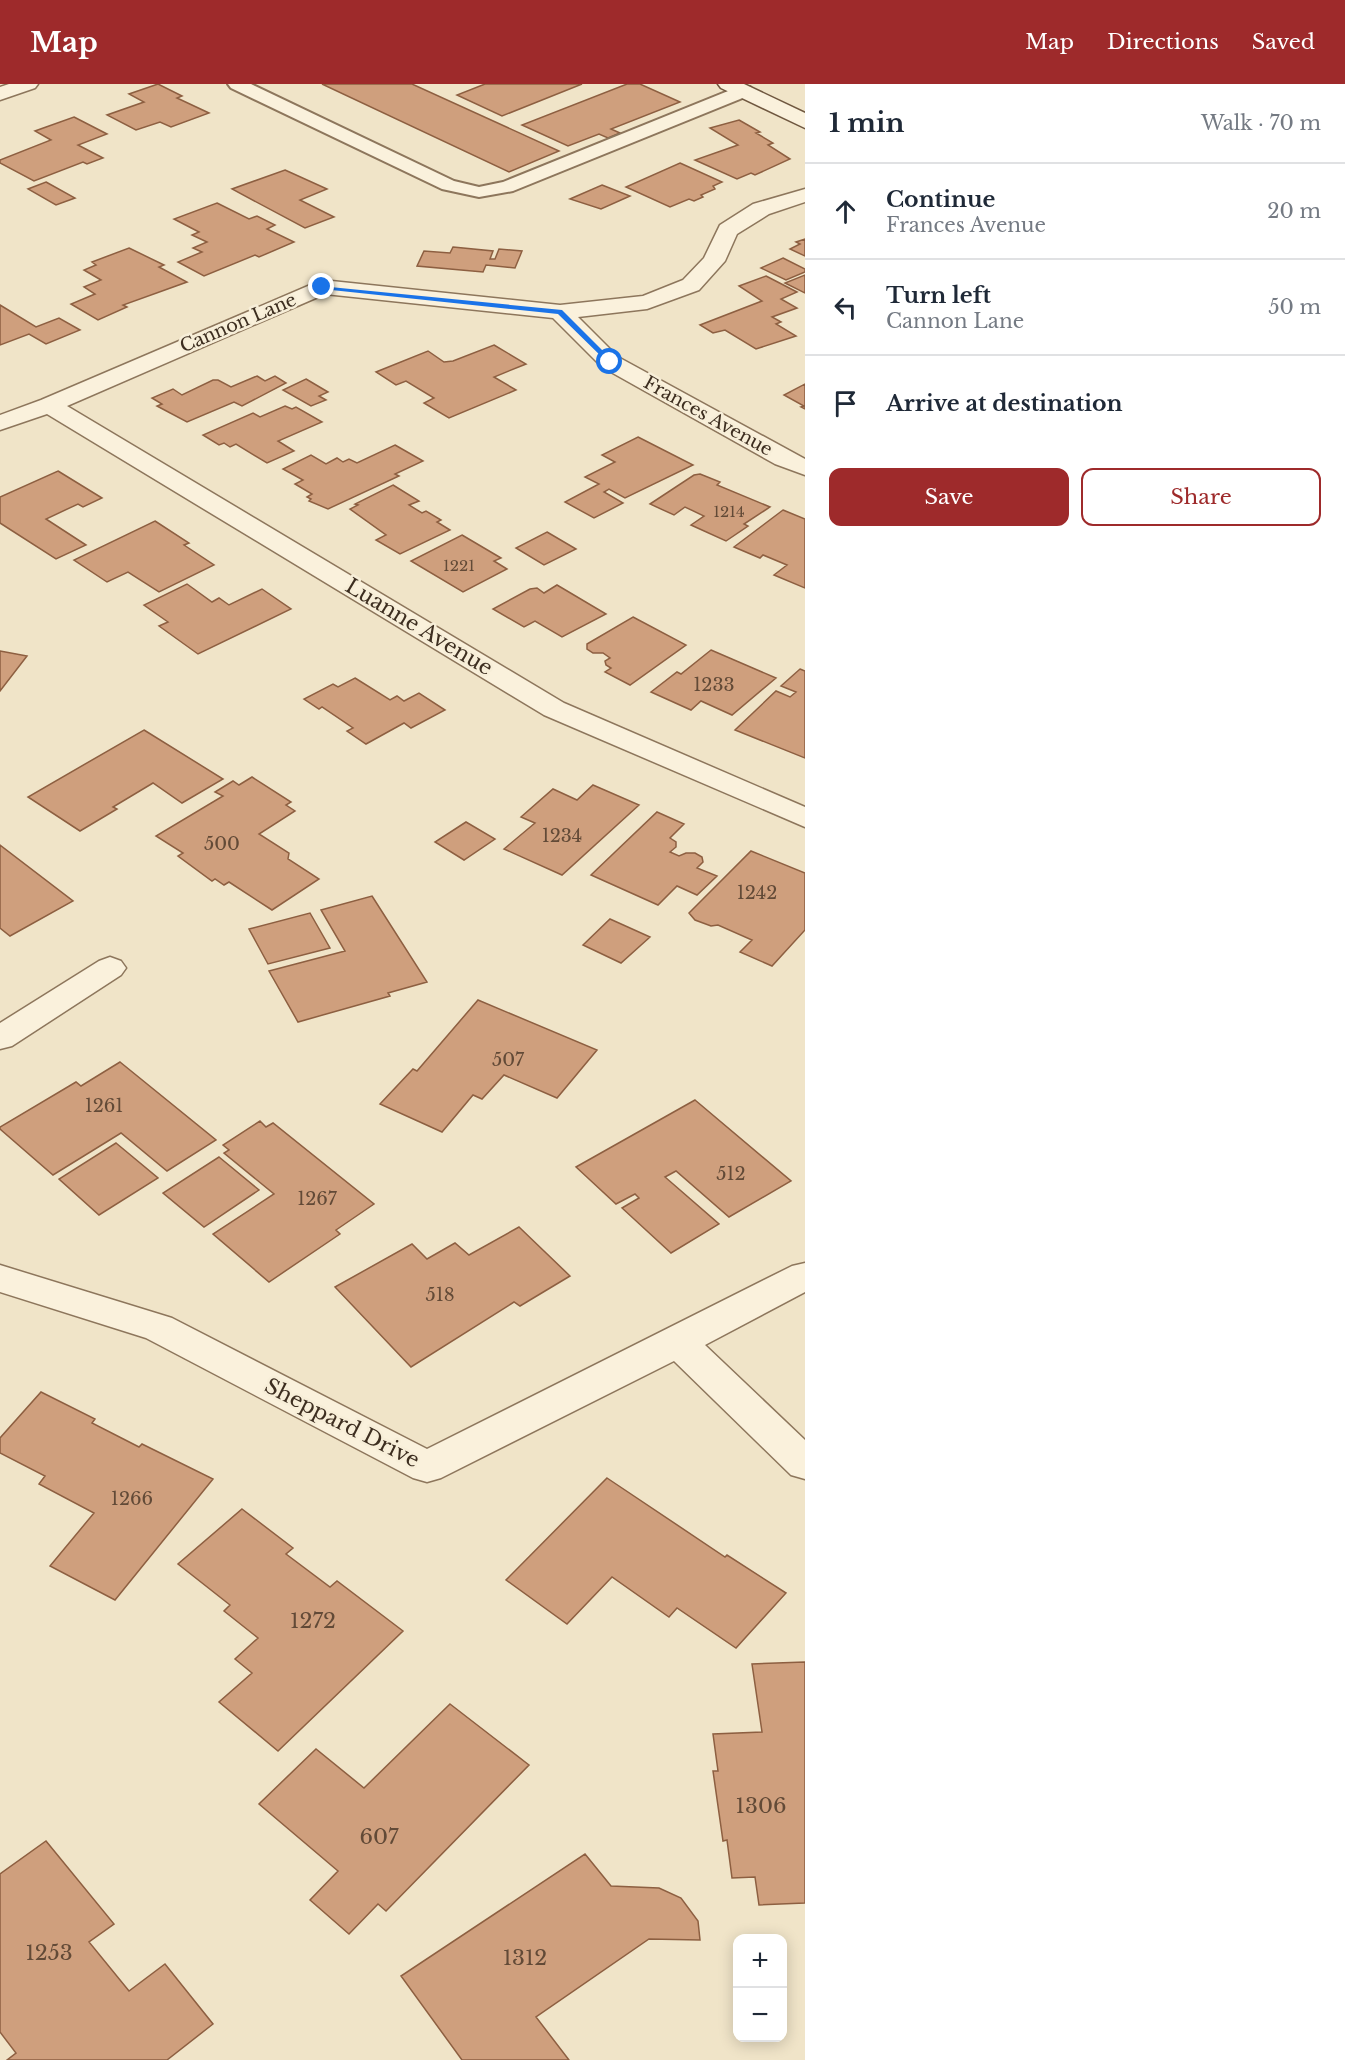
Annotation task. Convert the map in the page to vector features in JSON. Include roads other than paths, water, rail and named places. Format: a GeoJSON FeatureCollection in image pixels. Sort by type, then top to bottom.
{"type":"FeatureCollection","features":[{"type":"Feature","properties":{"kind":"street"},"geometry":{"type":"LineString","coordinates":[[0,94],[28,84]]}},
{"type":"Feature","properties":{"kind":"street"},"geometry":{"type":"LineString","coordinates":[[743,91],[776,88]]}},
{"type":"Feature","properties":{"kind":"street"},"geometry":{"type":"LineString","coordinates":[[743,91],[805,122]]}},
{"type":"Feature","properties":{"kind":"street","name":"Cannon Lane"},"geometry":{"type":"LineString","coordinates":[[0,423],[49,405],[322,287],[560,312],[647,302],[690,285],[714,261],[728,230],[761,209],[805,195]]}},
{"type":"Feature","properties":{"kind":"street","name":"Frances Avenue"},"geometry":{"type":"LineString","coordinates":[[560,312],[610,362],[784,459],[805,468]]}},
{"type":"Feature","properties":{"kind":"street","name":"Luanne Avenue"},"geometry":{"type":"LineString","coordinates":[[49,405],[554,709],[805,818]]}},
{"type":"Feature","properties":{"kind":"street"},"geometry":{"type":"LineString","coordinates":[[0,1038],[110,968]]}},
{"type":"Feature","properties":{"kind":"street"},"geometry":{"type":"LineString","coordinates":[[805,1276],[678,1342],[805,1464]]}},
{"type":"Feature","properties":{"kind":"street","name":"Sheppard Drive"},"geometry":{"type":"LineString","coordinates":[[0,1278],[159,1328],[427,1467],[678,1342]]}},
{"type":"Feature","properties":{"kind":"lane"},"geometry":{"type":"LineString","coordinates":[[237,84],[448,185],[479,192],[507,187],[743,91]]}}]}
